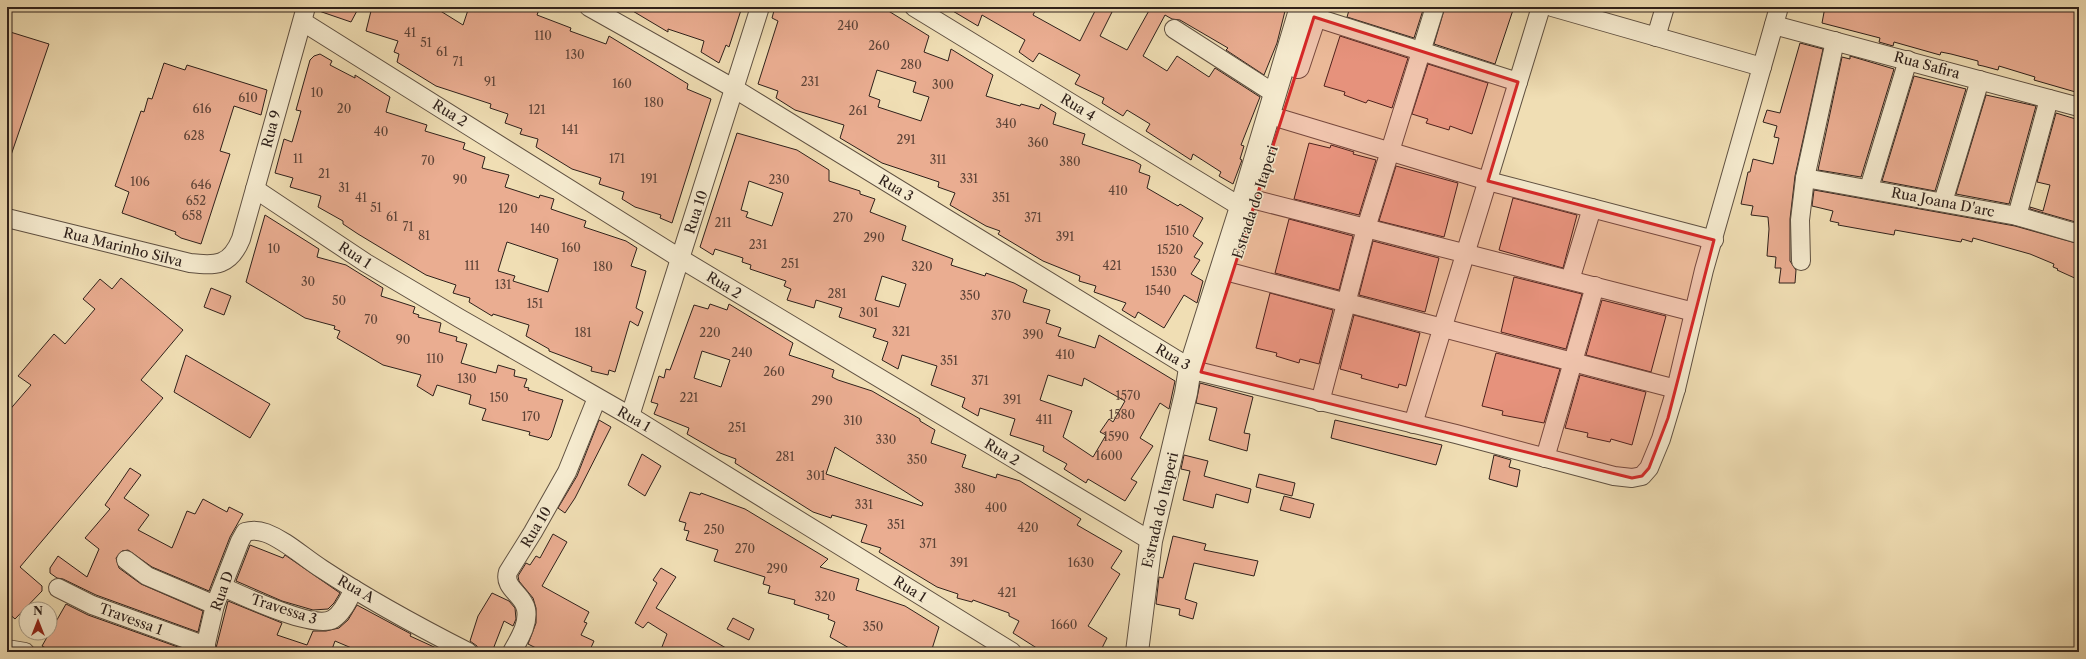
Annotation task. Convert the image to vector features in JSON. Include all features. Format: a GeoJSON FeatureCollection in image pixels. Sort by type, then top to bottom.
{"type":"FeatureCollection","features":[{"type":"Feature","properties":{"kind":"street","name":"Rua 3"},"geometry":{"type":"LineString","coordinates":[[589,7],[735,89],[1196,370],[1614,476],[1632,478],[1642,476],[1649,468],[1661,439],[1676,389]]}},
{"type":"Feature","properties":{"kind":"street","name":"Rua 10"},"geometry":{"type":"LineString","coordinates":[[630,416],[760,7]]}},
{"type":"Feature","properties":{"kind":"street","name":"Rua 4"},"geometry":{"type":"LineString","coordinates":[[914,7],[1248,204],[1366,228],[1694,312]]}},
{"type":"Feature","properties":{"kind":"street"},"geometry":{"type":"LineString","coordinates":[[1320,402],[1348,302],[1366,228],[1435,7]]}},
{"type":"Feature","properties":{"kind":"street"},"geometry":{"type":"LineString","coordinates":[[1413,424],[1541,7]]}},
{"type":"Feature","properties":{"kind":"street"},"geometry":{"type":"LineString","coordinates":[[1552,7],[1762,67]]}},
{"type":"Feature","properties":{"kind":"street"},"geometry":{"type":"LineString","coordinates":[[1656,37],[1665,7]]}},
{"type":"Feature","properties":{"kind":"street"},"geometry":{"type":"LineString","coordinates":[[1233,273],[1676,389],[1694,312],[1778,7]]}},
{"type":"Feature","properties":{"kind":"street","name":"Estrada do Itaperi"},"geometry":{"type":"LineString","coordinates":[[1196,370],[1248,204],[1282,119],[1311,10]]}},
{"type":"Feature","properties":{"kind":"street","name":"Estrada do Itaperi"},"geometry":{"type":"LineString","coordinates":[[1137,652],[1150,541],[1186,393],[1233,273],[1275,94],[1311,10]]}},
{"type":"Feature","properties":{"kind":"street"},"geometry":{"type":"LineString","coordinates":[[1311,10],[1421,51],[1518,82]]}},
{"type":"Feature","properties":{"kind":"street","name":"Rua 9"},"geometry":{"type":"LineString","coordinates":[[235,251],[241,239],[304,14]]}},
{"type":"Feature","properties":{"kind":"street","name":"Rua 2"},"geometry":{"type":"LineString","coordinates":[[304,14],[681,259],[1150,541]]}},
{"type":"Feature","properties":{"kind":"street","name":"Rua Safira"},"geometry":{"type":"LineString","coordinates":[[1774,25],[2079,107]]}},
{"type":"Feature","properties":{"kind":"street"},"geometry":{"type":"LineString","coordinates":[[1174,29],[1275,94]]}},
{"type":"Feature","properties":{"kind":"street"},"geometry":{"type":"LineString","coordinates":[[1801,260],[1800,220],[1805,178],[1835,41]]}},
{"type":"Feature","properties":{"kind":"street"},"geometry":{"type":"LineString","coordinates":[[1868,188],[1908,60]]}},
{"type":"Feature","properties":{"kind":"street"},"geometry":{"type":"LineString","coordinates":[[1943,202],[1980,80]]}},
{"type":"Feature","properties":{"kind":"street"},"geometry":{"type":"LineString","coordinates":[[2017,216],[2049,99]]}},
{"type":"Feature","properties":{"kind":"street"},"geometry":{"type":"LineString","coordinates":[[1282,119],[1488,181],[1714,240]]}},
{"type":"Feature","properties":{"kind":"street","name":"Rua Joana D'arc"},"geometry":{"type":"LineString","coordinates":[[1805,178],[1868,188],[2017,216],[2079,234]]}},
{"type":"Feature","properties":{"kind":"street","name":"Rua 1"},"geometry":{"type":"LineString","coordinates":[[255,189],[366,263],[630,416],[1012,652]]}},
{"type":"Feature","properties":{"kind":"street"},"geometry":{"type":"LineString","coordinates":[[1570,280],[1592,208]]}},
{"type":"Feature","properties":{"kind":"street","name":"Rua Marinho Silva"},"geometry":{"type":"LineString","coordinates":[[7,218],[190,263],[206,265],[224,263],[235,251]]}},
{"type":"Feature","properties":{"kind":"street"},"geometry":{"type":"LineString","coordinates":[[1545,458],[1595,286]]}},
{"type":"Feature","properties":{"kind":"street","name":"Rua 10"},"geometry":{"type":"LineString","coordinates":[[512,652],[523,632],[526,616],[523,602],[508,584],[508,572],[533,532],[567,472],[597,398]]}},
{"type":"Feature","properties":{"kind":"street","name":"Rua A"},"geometry":{"type":"LineString","coordinates":[[245,532],[254,530],[265,532],[284,542],[321,569],[354,589],[468,652]]}},
{"type":"Feature","properties":{"kind":"street","name":"Rua D"},"geometry":{"type":"LineString","coordinates":[[205,649],[215,605],[240,541],[245,532]]}},
{"type":"Feature","properties":{"kind":"street"},"geometry":{"type":"LineString","coordinates":[[126,560],[147,576],[215,605]]}},
{"type":"Feature","properties":{"kind":"street","name":"Travessa 3"},"geometry":{"type":"LineString","coordinates":[[223,587],[267,606],[321,622],[334,618],[343,608],[354,589]]}},
{"type":"Feature","properties":{"kind":"street","name":"Travessa 1"},"geometry":{"type":"LineString","coordinates":[[58,588],[92,605],[205,649]]}},
{"type":"Feature","properties":{"kind":"street"},"geometry":{"type":"LineString","coordinates":[[7,649],[25,652]]}},
{"type":"Feature","properties":{"kind":"highlighted area"},"geometry":{"type":"Polygon","coordinates":[[[1314,17],[1518,82],[1488,181],[1714,240],[1668,418],[1649,468],[1642,476],[1632,478],[1201,372],[1314,17]]]}},
{"type":"Feature","properties":{"kind":"building"},"geometry":{"type":"Polygon","coordinates":[[[316,7],[359,7],[351,22],[316,10],[316,7]]]}},
{"type":"Feature","properties":{"kind":"building"},"geometry":{"type":"Polygon","coordinates":[[[372,7],[434,7],[463,25],[469,7],[540,7],[537,15],[571,28],[570,31],[606,44],[609,36],[688,84],[687,89],[711,99],[672,223],[660,218],[661,215],[635,207],[622,199],[624,192],[599,184],[601,178],[572,169],[536,147],[538,139],[520,134],[522,129],[505,123],[508,114],[490,108],[491,104],[436,86],[397,62],[399,54],[394,52],[398,41],[366,31],[372,7]]]}},
{"type":"Feature","properties":{"kind":"building"},"geometry":{"type":"Polygon","coordinates":[[[626,7],[742,7],[729,47],[726,45],[719,63],[701,52],[704,41],[668,29],[668,32],[626,7]]]}},
{"type":"Feature","properties":{"kind":"building"},"geometry":{"type":"Polygon","coordinates":[[[775,7],[882,7],[929,36],[924,52],[948,61],[951,49],[993,75],[986,96],[1020,106],[1021,104],[1039,109],[1041,104],[1056,113],[1053,124],[1085,134],[1082,144],[1134,161],[1141,165],[1139,172],[1150,176],[1147,188],[1178,206],[1180,204],[1203,218],[1193,236],[1203,243],[1194,257],[1200,260],[1191,274],[1203,281],[1197,303],[1184,295],[1164,328],[1138,312],[1135,318],[1122,310],[1126,303],[1094,292],[1096,286],[1079,281],[1080,276],[1043,261],[998,234],[1000,231],[986,226],[950,205],[955,193],[938,187],[939,182],[882,163],[840,138],[844,125],[795,110],[776,98],[778,91],[758,84],[778,21],[772,18],[775,7]],[[877,70],[869,96],[880,100],[878,107],[921,121],[929,97],[913,92],[916,82],[877,70]]]}},
{"type":"Feature","properties":{"kind":"building"},"geometry":{"type":"Polygon","coordinates":[[[946,7],[1037,7],[1033,15],[1080,41],[1097,7],[1103,7],[1112,12],[1100,36],[1127,50],[1151,7],[1286,7],[1277,43],[1264,75],[1226,50],[1228,48],[1180,20],[1172,19],[1165,15],[1143,56],[1167,71],[1177,56],[1209,77],[1215,68],[1260,97],[1241,145],[1244,146],[1240,159],[1242,160],[1233,184],[1219,176],[1221,172],[1193,154],[1191,160],[1146,131],[1150,124],[1127,110],[1123,116],[1102,103],[1104,98],[1075,84],[1080,75],[1039,53],[1033,62],[1019,52],[1025,40],[982,15],[978,26],[946,7]]]}},
{"type":"Feature","properties":{"kind":"building"},"geometry":{"type":"Polygon","coordinates":[[[1350,7],[1424,7],[1414,38],[1347,17],[1350,7]]]}},
{"type":"Feature","properties":{"kind":"building"},"geometry":{"type":"Polygon","coordinates":[[[1445,7],[1514,7],[1495,64],[1434,44],[1445,7]]]}},
{"type":"Feature","properties":{"kind":"building"},"geometry":{"type":"Polygon","coordinates":[[[1825,7],[2079,7],[2079,93],[2034,80],[2035,77],[1999,66],[1998,70],[1978,65],[1978,61],[1941,52],[1940,55],[1894,42],[1893,46],[1879,42],[1880,38],[1822,23],[1825,7]]]}},
{"type":"Feature","properties":{"kind":"building"},"geometry":{"type":"Polygon","coordinates":[[[7,31],[49,44],[9,161],[7,161],[7,31]]]}},
{"type":"Feature","properties":{"kind":"building"},"geometry":{"type":"Polygon","coordinates":[[[1340,36],[1408,58],[1392,108],[1368,100],[1366,103],[1344,95],[1345,92],[1324,86],[1340,36]]]}},
{"type":"Feature","properties":{"kind":"building"},"geometry":{"type":"Polygon","coordinates":[[[1800,43],[1823,49],[1795,176],[1790,219],[1790,261],[1796,270],[1795,283],[1779,283],[1781,268],[1775,268],[1776,257],[1767,256],[1769,229],[1768,217],[1751,215],[1753,206],[1741,204],[1748,172],[1750,172],[1753,159],[1773,164],[1779,138],[1774,137],[1777,126],[1763,122],[1767,110],[1780,113],[1800,43]]]}},
{"type":"Feature","properties":{"kind":"building"},"geometry":{"type":"Polygon","coordinates":[[[320,54],[332,61],[330,65],[355,78],[355,75],[390,97],[386,112],[427,125],[425,131],[465,143],[463,149],[485,157],[482,168],[509,175],[505,187],[539,198],[540,195],[554,199],[551,209],[586,221],[584,227],[626,241],[637,248],[631,266],[646,271],[636,308],[643,312],[638,326],[630,321],[615,372],[609,370],[608,375],[591,371],[592,367],[549,351],[549,349],[526,336],[529,325],[493,314],[492,316],[469,302],[470,298],[453,293],[456,285],[426,275],[358,234],[343,224],[343,221],[318,207],[321,196],[290,187],[293,178],[275,173],[284,139],[292,142],[301,111],[296,110],[310,60],[314,56],[320,54]],[[507,242],[498,271],[515,276],[513,281],[548,292],[558,259],[507,242]]]}},
{"type":"Feature","properties":{"kind":"building"},"geometry":{"type":"Polygon","coordinates":[[[1850,56],[1894,69],[1861,177],[1818,170],[1842,57],[1850,59],[1850,56]]]}},
{"type":"Feature","properties":{"kind":"building"},"geometry":{"type":"Polygon","coordinates":[[[164,63],[185,70],[187,65],[267,90],[261,115],[234,106],[220,151],[230,154],[201,244],[181,238],[175,234],[176,232],[122,213],[129,192],[115,186],[141,111],[144,112],[148,98],[152,99],[164,63]]]}},
{"type":"Feature","properties":{"kind":"building"},"geometry":{"type":"Polygon","coordinates":[[[1428,64],[1488,83],[1472,134],[1450,126],[1449,130],[1426,123],[1428,119],[1412,114],[1428,64]]]}},
{"type":"Feature","properties":{"kind":"building"},"geometry":{"type":"Polygon","coordinates":[[[1914,76],[1966,89],[1935,191],[1882,181],[1914,76]]]}},
{"type":"Feature","properties":{"kind":"building"},"geometry":{"type":"Polygon","coordinates":[[[1986,95],[2036,106],[2009,204],[1956,194],[1986,95]]]}},
{"type":"Feature","properties":{"kind":"building"},"geometry":{"type":"Polygon","coordinates":[[[2056,113],[2079,120],[2079,223],[2030,209],[2030,207],[2043,211],[2050,185],[2037,182],[2056,113]]]}},
{"type":"Feature","properties":{"kind":"building"},"geometry":{"type":"Polygon","coordinates":[[[737,133],[797,150],[829,170],[829,181],[860,191],[860,194],[875,199],[870,212],[906,226],[902,240],[953,259],[951,265],[985,276],[986,273],[1014,283],[1027,290],[1023,302],[1050,310],[1046,323],[1061,328],[1058,336],[1095,348],[1099,335],[1175,381],[1169,409],[1160,403],[1140,438],[1153,446],[1131,479],[1137,482],[1125,501],[1088,479],[1086,483],[1064,469],[1067,464],[1043,451],[1044,446],[1010,435],[1015,419],[980,408],[978,416],[962,407],[965,398],[931,385],[937,366],[902,355],[898,369],[882,360],[888,342],[873,337],[876,329],[839,317],[842,308],[816,300],[814,308],[787,300],[791,289],[784,286],[786,281],[750,269],[751,265],[742,262],[743,258],[715,249],[713,255],[700,247],[737,133]],[[749,181],[741,210],[748,212],[746,217],[772,226],[783,193],[749,181]],[[882,276],[875,300],[899,307],[906,284],[882,276]],[[1048,375],[1040,400],[1072,411],[1063,437],[1093,457],[1106,435],[1100,432],[1109,419],[1113,422],[1125,401],[1084,378],[1082,386],[1048,375]]]}},
{"type":"Feature","properties":{"kind":"building"},"geometry":{"type":"Polygon","coordinates":[[[1309,143],[1330,148],[1331,145],[1354,152],[1353,154],[1376,160],[1359,215],[1294,199],[1309,143]]]}},
{"type":"Feature","properties":{"kind":"building"},"geometry":{"type":"Polygon","coordinates":[[[1396,166],[1458,183],[1444,237],[1379,221],[1396,166]]]}},
{"type":"Feature","properties":{"kind":"building"},"geometry":{"type":"Polygon","coordinates":[[[1814,190],[2015,226],[2079,244],[2079,280],[2057,270],[2058,269],[2053,267],[2054,264],[2030,254],[1973,238],[1972,242],[1962,239],[1961,242],[1895,230],[1894,235],[1838,225],[1839,223],[1830,221],[1833,211],[1812,206],[1814,190]]]}},
{"type":"Feature","properties":{"kind":"building"},"geometry":{"type":"Polygon","coordinates":[[[1513,198],[1577,215],[1563,268],[1499,250],[1513,198]]]}},
{"type":"Feature","properties":{"kind":"building"},"geometry":{"type":"Polygon","coordinates":[[[265,215],[319,249],[317,257],[346,265],[383,288],[381,296],[415,307],[413,313],[419,315],[418,317],[441,323],[439,332],[457,337],[456,341],[467,344],[461,363],[496,373],[498,365],[515,370],[514,376],[527,379],[524,387],[529,388],[528,390],[563,400],[551,437],[548,440],[529,435],[530,432],[482,420],[486,409],[469,404],[471,395],[437,385],[433,396],[417,386],[421,375],[383,365],[337,338],[340,331],[334,329],[335,326],[305,318],[246,282],[265,215]]]}},
{"type":"Feature","properties":{"kind":"building"},"geometry":{"type":"Polygon","coordinates":[[[1289,219],[1353,236],[1339,290],[1275,273],[1289,219]]]}},
{"type":"Feature","properties":{"kind":"building"},"geometry":{"type":"Polygon","coordinates":[[[1373,241],[1439,258],[1425,312],[1359,295],[1373,241]]]}},
{"type":"Feature","properties":{"kind":"building"},"geometry":{"type":"Polygon","coordinates":[[[1514,277],[1582,294],[1566,349],[1501,332],[1514,277]]]}},
{"type":"Feature","properties":{"kind":"building"},"geometry":{"type":"Polygon","coordinates":[[[121,278],[183,330],[141,380],[163,398],[20,567],[42,586],[42,591],[32,601],[18,601],[18,616],[15,619],[7,612],[7,413],[31,385],[18,376],[54,334],[65,344],[95,309],[83,299],[100,279],[112,289],[121,278]]]}},
{"type":"Feature","properties":{"kind":"building"},"geometry":{"type":"Polygon","coordinates":[[[211,288],[231,296],[224,315],[204,307],[211,288]]]}},
{"type":"Feature","properties":{"kind":"building"},"geometry":{"type":"Polygon","coordinates":[[[1270,293],[1333,310],[1319,364],[1300,359],[1299,363],[1276,356],[1277,353],[1256,348],[1270,293]]]}},
{"type":"Feature","properties":{"kind":"building"},"geometry":{"type":"Polygon","coordinates":[[[1602,300],[1666,316],[1651,372],[1586,355],[1602,300]]]}},
{"type":"Feature","properties":{"kind":"building"},"geometry":{"type":"Polygon","coordinates":[[[710,304],[727,310],[729,304],[793,343],[789,355],[834,370],[832,377],[872,391],[920,419],[920,421],[935,430],[931,443],[966,455],[962,467],[996,478],[997,474],[1020,481],[1081,519],[1077,525],[1122,551],[1111,568],[1120,574],[1088,626],[1107,638],[1100,652],[1043,652],[1013,633],[1019,621],[1009,616],[1009,613],[973,600],[972,602],[957,598],[958,594],[937,587],[879,552],[881,548],[861,542],[867,525],[832,515],[831,518],[813,512],[735,463],[736,459],[720,453],[687,434],[689,428],[654,414],[658,404],[651,402],[659,376],[664,378],[666,369],[670,370],[694,305],[708,309],[710,304]],[[702,351],[694,378],[721,387],[730,360],[702,351]],[[835,447],[826,474],[922,506],[923,503],[835,447]]]}},
{"type":"Feature","properties":{"kind":"building"},"geometry":{"type":"Polygon","coordinates":[[[1354,315],[1420,333],[1406,386],[1399,384],[1398,388],[1361,378],[1362,375],[1340,369],[1354,315]]]}},
{"type":"Feature","properties":{"kind":"building"},"geometry":{"type":"Polygon","coordinates":[[[1496,353],[1560,369],[1544,423],[1502,415],[1503,411],[1482,406],[1496,353]]]}},
{"type":"Feature","properties":{"kind":"building"},"geometry":{"type":"Polygon","coordinates":[[[186,355],[270,404],[250,438],[174,392],[186,355]]]}},
{"type":"Feature","properties":{"kind":"building"},"geometry":{"type":"Polygon","coordinates":[[[1580,375],[1646,392],[1632,445],[1611,439],[1610,442],[1587,437],[1588,433],[1565,428],[1580,375]]]}},
{"type":"Feature","properties":{"kind":"building"},"geometry":{"type":"Polygon","coordinates":[[[1200,383],[1253,397],[1244,433],[1250,434],[1247,451],[1209,440],[1217,408],[1196,403],[1200,383]]]}},
{"type":"Feature","properties":{"kind":"building"},"geometry":{"type":"Polygon","coordinates":[[[599,420],[611,427],[575,498],[565,513],[558,508],[577,476],[599,420]]]}},
{"type":"Feature","properties":{"kind":"building"},"geometry":{"type":"Polygon","coordinates":[[[1335,420],[1442,445],[1436,465],[1331,438],[1335,420]]]}},
{"type":"Feature","properties":{"kind":"building"},"geometry":{"type":"Polygon","coordinates":[[[642,454],[661,466],[645,496],[628,485],[642,454]]]}},
{"type":"Feature","properties":{"kind":"building"},"geometry":{"type":"Polygon","coordinates":[[[1184,455],[1208,461],[1204,476],[1251,489],[1248,503],[1216,494],[1213,508],[1183,500],[1190,471],[1181,469],[1184,455]]]}},
{"type":"Feature","properties":{"kind":"building"},"geometry":{"type":"Polygon","coordinates":[[[1494,455],[1511,460],[1509,467],[1520,470],[1517,487],[1489,479],[1494,455]]]}},
{"type":"Feature","properties":{"kind":"building"},"geometry":{"type":"Polygon","coordinates":[[[130,468],[141,475],[124,498],[149,515],[138,530],[172,548],[187,511],[195,514],[203,499],[227,512],[229,507],[243,514],[230,537],[209,591],[152,567],[128,550],[122,551],[116,558],[119,568],[141,584],[203,611],[198,632],[96,595],[63,579],[57,578],[50,573],[50,568],[58,556],[87,577],[99,549],[85,538],[110,509],[105,505],[130,468]]]}},
{"type":"Feature","properties":{"kind":"building"},"geometry":{"type":"Polygon","coordinates":[[[1259,474],[1295,483],[1292,496],[1256,487],[1259,474]]]}},
{"type":"Feature","properties":{"kind":"building"},"geometry":{"type":"Polygon","coordinates":[[[690,492],[700,495],[701,493],[745,509],[828,559],[820,567],[859,579],[856,590],[905,606],[939,627],[931,652],[856,652],[830,637],[835,622],[828,619],[829,615],[794,604],[795,600],[768,593],[770,586],[763,584],[765,577],[714,561],[718,550],[686,540],[689,531],[684,530],[686,523],[679,521],[690,492]]]}},
{"type":"Feature","properties":{"kind":"building"},"geometry":{"type":"Polygon","coordinates":[[[1284,496],[1314,504],[1310,518],[1280,510],[1284,496]]]}},
{"type":"Feature","properties":{"kind":"building"},"geometry":{"type":"Polygon","coordinates":[[[553,534],[567,542],[542,586],[589,612],[584,622],[587,623],[581,635],[594,641],[589,652],[544,652],[528,644],[536,623],[536,608],[533,598],[519,581],[518,576],[526,563],[530,565],[536,556],[540,558],[553,534]]]}},
{"type":"Feature","properties":{"kind":"building"},"geometry":{"type":"Polygon","coordinates":[[[1173,536],[1206,544],[1204,550],[1258,561],[1254,576],[1194,563],[1185,599],[1197,603],[1193,619],[1179,615],[1180,609],[1156,604],[1159,577],[1163,578],[1173,536]]]}},
{"type":"Feature","properties":{"kind":"building"},"geometry":{"type":"Polygon","coordinates":[[[250,545],[283,558],[285,555],[340,593],[334,603],[328,609],[313,610],[282,601],[236,581],[250,545]]]}},
{"type":"Feature","properties":{"kind":"building"},"geometry":{"type":"Polygon","coordinates":[[[661,568],[676,577],[656,608],[733,652],[660,652],[667,634],[648,622],[643,628],[635,623],[657,583],[653,580],[661,568]]]}},
{"type":"Feature","properties":{"kind":"building"},"geometry":{"type":"Polygon","coordinates":[[[492,593],[509,601],[515,608],[516,619],[513,626],[504,621],[492,652],[478,652],[477,646],[470,641],[478,616],[492,593]]]}},
{"type":"Feature","properties":{"kind":"building"},"geometry":{"type":"Polygon","coordinates":[[[228,601],[282,623],[277,635],[307,645],[313,631],[326,631],[339,628],[348,620],[357,605],[411,634],[410,636],[445,652],[361,652],[335,641],[331,652],[215,652],[228,601]]]}},
{"type":"Feature","properties":{"kind":"building"},"geometry":{"type":"Polygon","coordinates":[[[66,604],[88,615],[192,652],[53,652],[42,646],[45,641],[58,641],[58,618],[66,604]]]}},
{"type":"Feature","properties":{"kind":"building"},"geometry":{"type":"Polygon","coordinates":[[[733,618],[754,629],[749,640],[727,629],[733,618]]]}}]}
